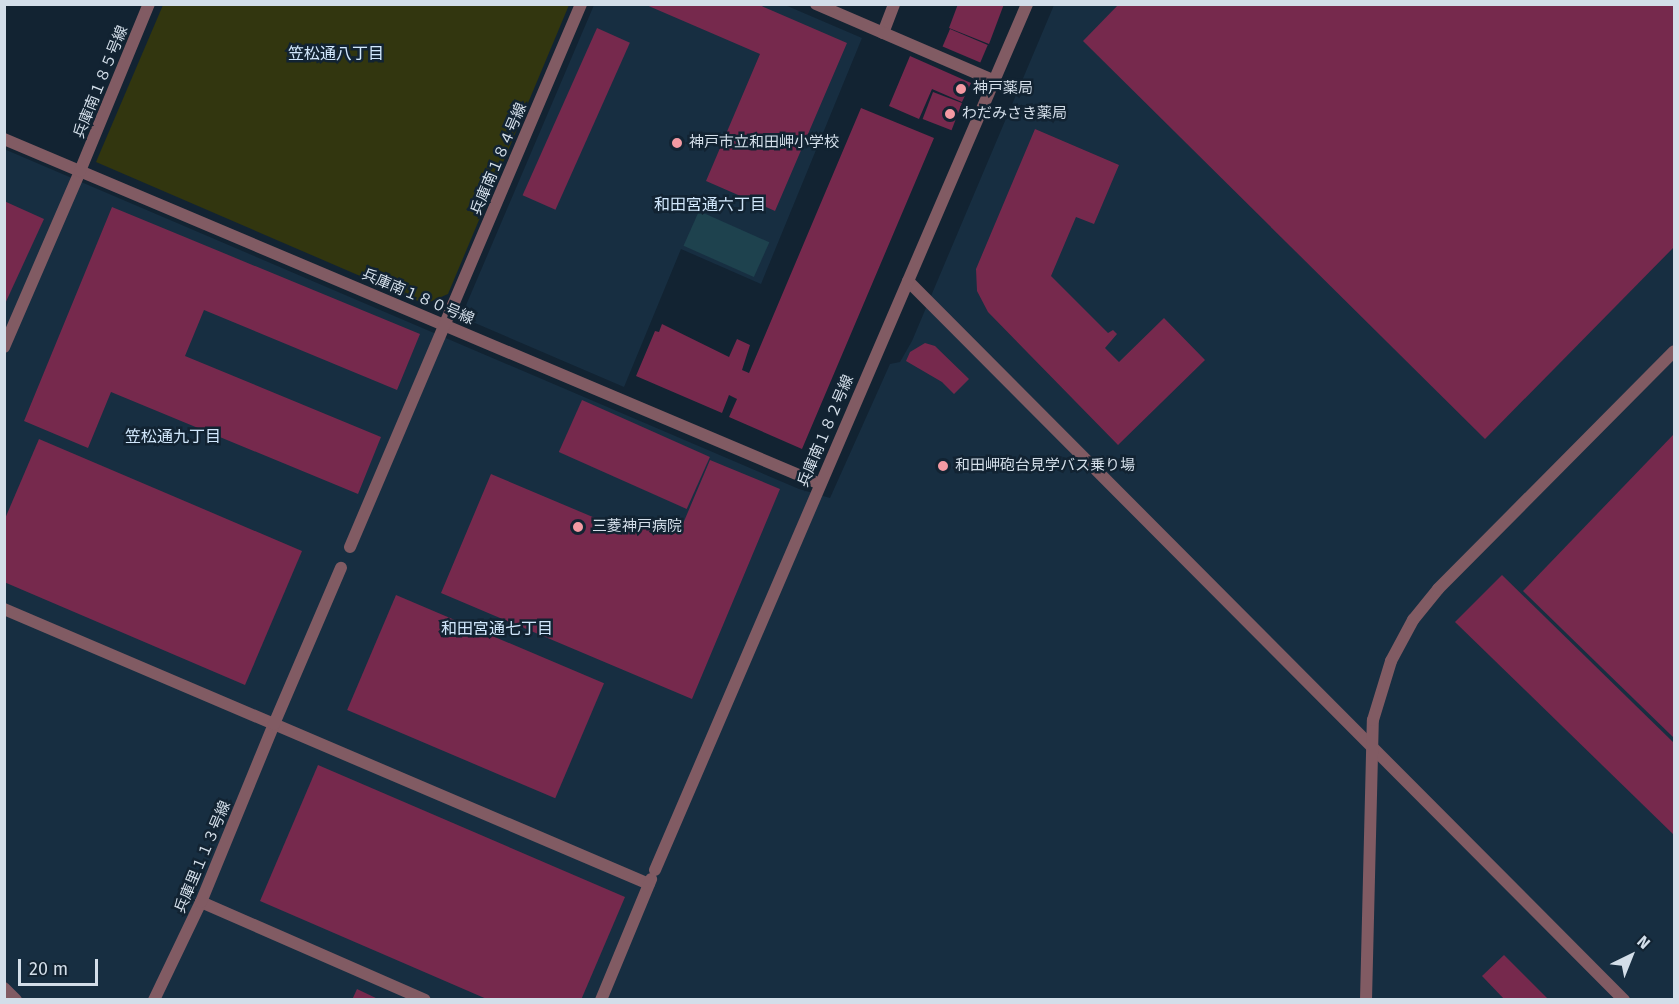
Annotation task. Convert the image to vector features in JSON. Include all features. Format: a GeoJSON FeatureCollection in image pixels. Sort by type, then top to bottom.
{"type":"FeatureCollection","features":[{"type":"Feature","properties":{"kind":"street","name":"兵庫南１８５号線"},"geometry":{"type":"LineString","coordinates":[[4,346],[149,4]]}},
{"type":"Feature","properties":{"kind":"street","name":"兵庫南１８４号線"},"geometry":{"type":"LineString","coordinates":[[350,547],[582,4]]}},
{"type":"Feature","properties":{"kind":"street"},"geometry":{"type":"LineString","coordinates":[[816,4],[995,81]]}},
{"type":"Feature","properties":{"kind":"street"},"geometry":{"type":"LineString","coordinates":[[883,33],[894,4]]}},
{"type":"Feature","properties":{"kind":"street","name":"兵庫南１８２号線"},"geometry":{"type":"LineString","coordinates":[[601,999],[654,870],[1027,4]]}},
{"type":"Feature","properties":{"kind":"street","name":"兵庫南１８０号線"},"geometry":{"type":"LineString","coordinates":[[4,139],[820,484]]}},
{"type":"Feature","properties":{"kind":"street"},"geometry":{"type":"LineString","coordinates":[[908,281],[1624,999]]}},
{"type":"Feature","properties":{"kind":"street"},"geometry":{"type":"LineString","coordinates":[[1366,999],[1373,720],[1391,661],[1413,620],[1438,589],[1674,351]]}},
{"type":"Feature","properties":{"kind":"street","name":"兵庫里１１３号線"},"geometry":{"type":"LineString","coordinates":[[154,999],[201,902],[341,568]]}},
{"type":"Feature","properties":{"kind":"street"},"geometry":{"type":"LineString","coordinates":[[4,609],[649,884]]}},
{"type":"Feature","properties":{"kind":"street"},"geometry":{"type":"LineString","coordinates":[[201,902],[425,999]]}},
{"type":"Feature","properties":{"kind":"street"},"geometry":{"type":"LineString","coordinates":[[4,988],[16,999]]}},
{"type":"Feature","properties":{"kind":"shaded area","name":"神戸市立和田岬小学校"},"geometry":{"type":"Polygon","coordinates":[[[594,5],[785,5],[862,38],[761,284],[681,249],[624,387],[461,317],[594,5]]]}},
{"type":"Feature","properties":{"kind":"shaded area"},"geometry":{"type":"Polygon","coordinates":[[[1054,5],[1674,5],[1674,999],[5,999],[4,149],[799,489],[830,498],[890,364],[900,362],[912,341],[1054,5]]]}},
{"type":"Feature","properties":{"kind":"shaded area"},"geometry":{"type":"Polygon","coordinates":[[[699,211],[769,242],[754,277],[684,246],[699,211]]]}},
{"type":"Feature","properties":{"kind":"green space"},"geometry":{"type":"Polygon","coordinates":[[[163,5],[569,5],[448,294],[425,304],[96,162],[163,5]]]}},
{"type":"Feature","properties":{"kind":"building"},"geometry":{"type":"Polygon","coordinates":[[[644,4],[757,4],[847,43],[775,211],[706,181],[760,54],[644,4]]]}},
{"type":"Feature","properties":{"kind":"building"},"geometry":{"type":"Polygon","coordinates":[[[958,4],[1004,4],[989,44],[949,28],[958,4]]]}},
{"type":"Feature","properties":{"kind":"building"},"geometry":{"type":"Polygon","coordinates":[[[1119,4],[1674,4],[1674,247],[1485,439],[1083,41],[1119,4]]]}},
{"type":"Feature","properties":{"kind":"building"},"geometry":{"type":"Polygon","coordinates":[[[597,28],[630,43],[555,210],[523,195],[597,28]]]}},
{"type":"Feature","properties":{"kind":"building"},"geometry":{"type":"Polygon","coordinates":[[[950,29],[988,45],[980,63],[943,46],[950,29]]]}},
{"type":"Feature","properties":{"kind":"building"},"geometry":{"type":"Polygon","coordinates":[[[910,56],[971,83],[962,102],[932,89],[919,119],[889,106],[910,56]]]}},
{"type":"Feature","properties":{"kind":"building"},"geometry":{"type":"Polygon","coordinates":[[[933,92],[962,103],[952,130],[923,119],[933,92]]]}},
{"type":"Feature","properties":{"kind":"building"},"geometry":{"type":"Polygon","coordinates":[[[861,108],[934,138],[802,449],[729,417],[737,399],[729,395],[722,413],[636,376],[655,331],[659,332],[662,324],[729,357],[737,339],[750,345],[742,370],[749,373],[861,108]]]}},
{"type":"Feature","properties":{"kind":"building"},"geometry":{"type":"Polygon","coordinates":[[[1035,129],[1119,165],[1094,224],[1076,217],[1051,276],[1108,333],[1113,330],[1117,334],[1105,348],[1119,362],[1164,318],[1205,360],[1118,445],[988,312],[977,291],[976,269],[1035,129]]]}},
{"type":"Feature","properties":{"kind":"building"},"geometry":{"type":"Polygon","coordinates":[[[4,201],[44,219],[4,306],[4,201]]]}},
{"type":"Feature","properties":{"kind":"building"},"geometry":{"type":"Polygon","coordinates":[[[112,207],[420,334],[397,390],[204,310],[185,356],[381,437],[358,494],[111,392],[88,448],[24,421],[112,207]]]}},
{"type":"Feature","properties":{"kind":"building"},"geometry":{"type":"Polygon","coordinates":[[[925,343],[935,346],[969,379],[954,394],[942,382],[906,361],[910,352],[925,343]]]}},
{"type":"Feature","properties":{"kind":"building"},"geometry":{"type":"Polygon","coordinates":[[[582,400],[710,457],[687,509],[559,452],[582,400]]]}},
{"type":"Feature","properties":{"kind":"building"},"geometry":{"type":"Polygon","coordinates":[[[1674,434],[1674,738],[1523,591],[1674,434]]]}},
{"type":"Feature","properties":{"kind":"building"},"geometry":{"type":"Polygon","coordinates":[[[39,439],[302,551],[245,685],[4,582],[4,521],[39,439]]]}},
{"type":"Feature","properties":{"kind":"building"},"geometry":{"type":"Polygon","coordinates":[[[710,460],[780,489],[692,699],[441,593],[491,474],[633,534],[638,522],[659,530],[664,518],[682,526],[710,460]]]}},
{"type":"Feature","properties":{"kind":"building"},"geometry":{"type":"Polygon","coordinates":[[[1502,575],[1674,743],[1674,835],[1455,622],[1502,575]]]}},
{"type":"Feature","properties":{"kind":"building"},"geometry":{"type":"Polygon","coordinates":[[[396,595],[604,683],[555,798],[347,710],[396,595]]]}},
{"type":"Feature","properties":{"kind":"building"},"geometry":{"type":"Polygon","coordinates":[[[318,765],[625,897],[581,1000],[489,1000],[260,901],[318,765]]]}},
{"type":"Feature","properties":{"kind":"building"},"geometry":{"type":"Polygon","coordinates":[[[1504,955],[1549,1000],[1505,1000],[1482,976],[1504,955]]]}},
{"type":"Feature","properties":{"kind":"building"},"geometry":{"type":"Polygon","coordinates":[[[357,989],[380,1000],[352,1000],[357,989]]]}},
{"type":"Feature","properties":{"kind":"place","name":"神戸薬局"},"geometry":{"type":"Point","coordinates":[961,89]}},
{"type":"Feature","properties":{"kind":"place","name":"わだみさき薬局"},"geometry":{"type":"Point","coordinates":[950,114]}},
{"type":"Feature","properties":{"kind":"place","name":"神戸市立和田岬小学校"},"geometry":{"type":"Point","coordinates":[677,143]}},
{"type":"Feature","properties":{"kind":"place","name":"和田岬砲台見学バス乗り場"},"geometry":{"type":"Point","coordinates":[943,466]}},
{"type":"Feature","properties":{"kind":"place","name":"三菱神戸病院"},"geometry":{"type":"Point","coordinates":[578,527]}},
{"type":"Feature","properties":{"kind":"district","name":"笠松通八丁目"},"geometry":{"type":"Point","coordinates":[336,54]}},
{"type":"Feature","properties":{"kind":"district","name":"和田宮通六丁目"},"geometry":{"type":"Point","coordinates":[710,205]}},
{"type":"Feature","properties":{"kind":"district","name":"笠松通九丁目"},"geometry":{"type":"Point","coordinates":[173,437]}},
{"type":"Feature","properties":{"kind":"district","name":"和田宮通七丁目"},"geometry":{"type":"Point","coordinates":[497,629]}}]}
